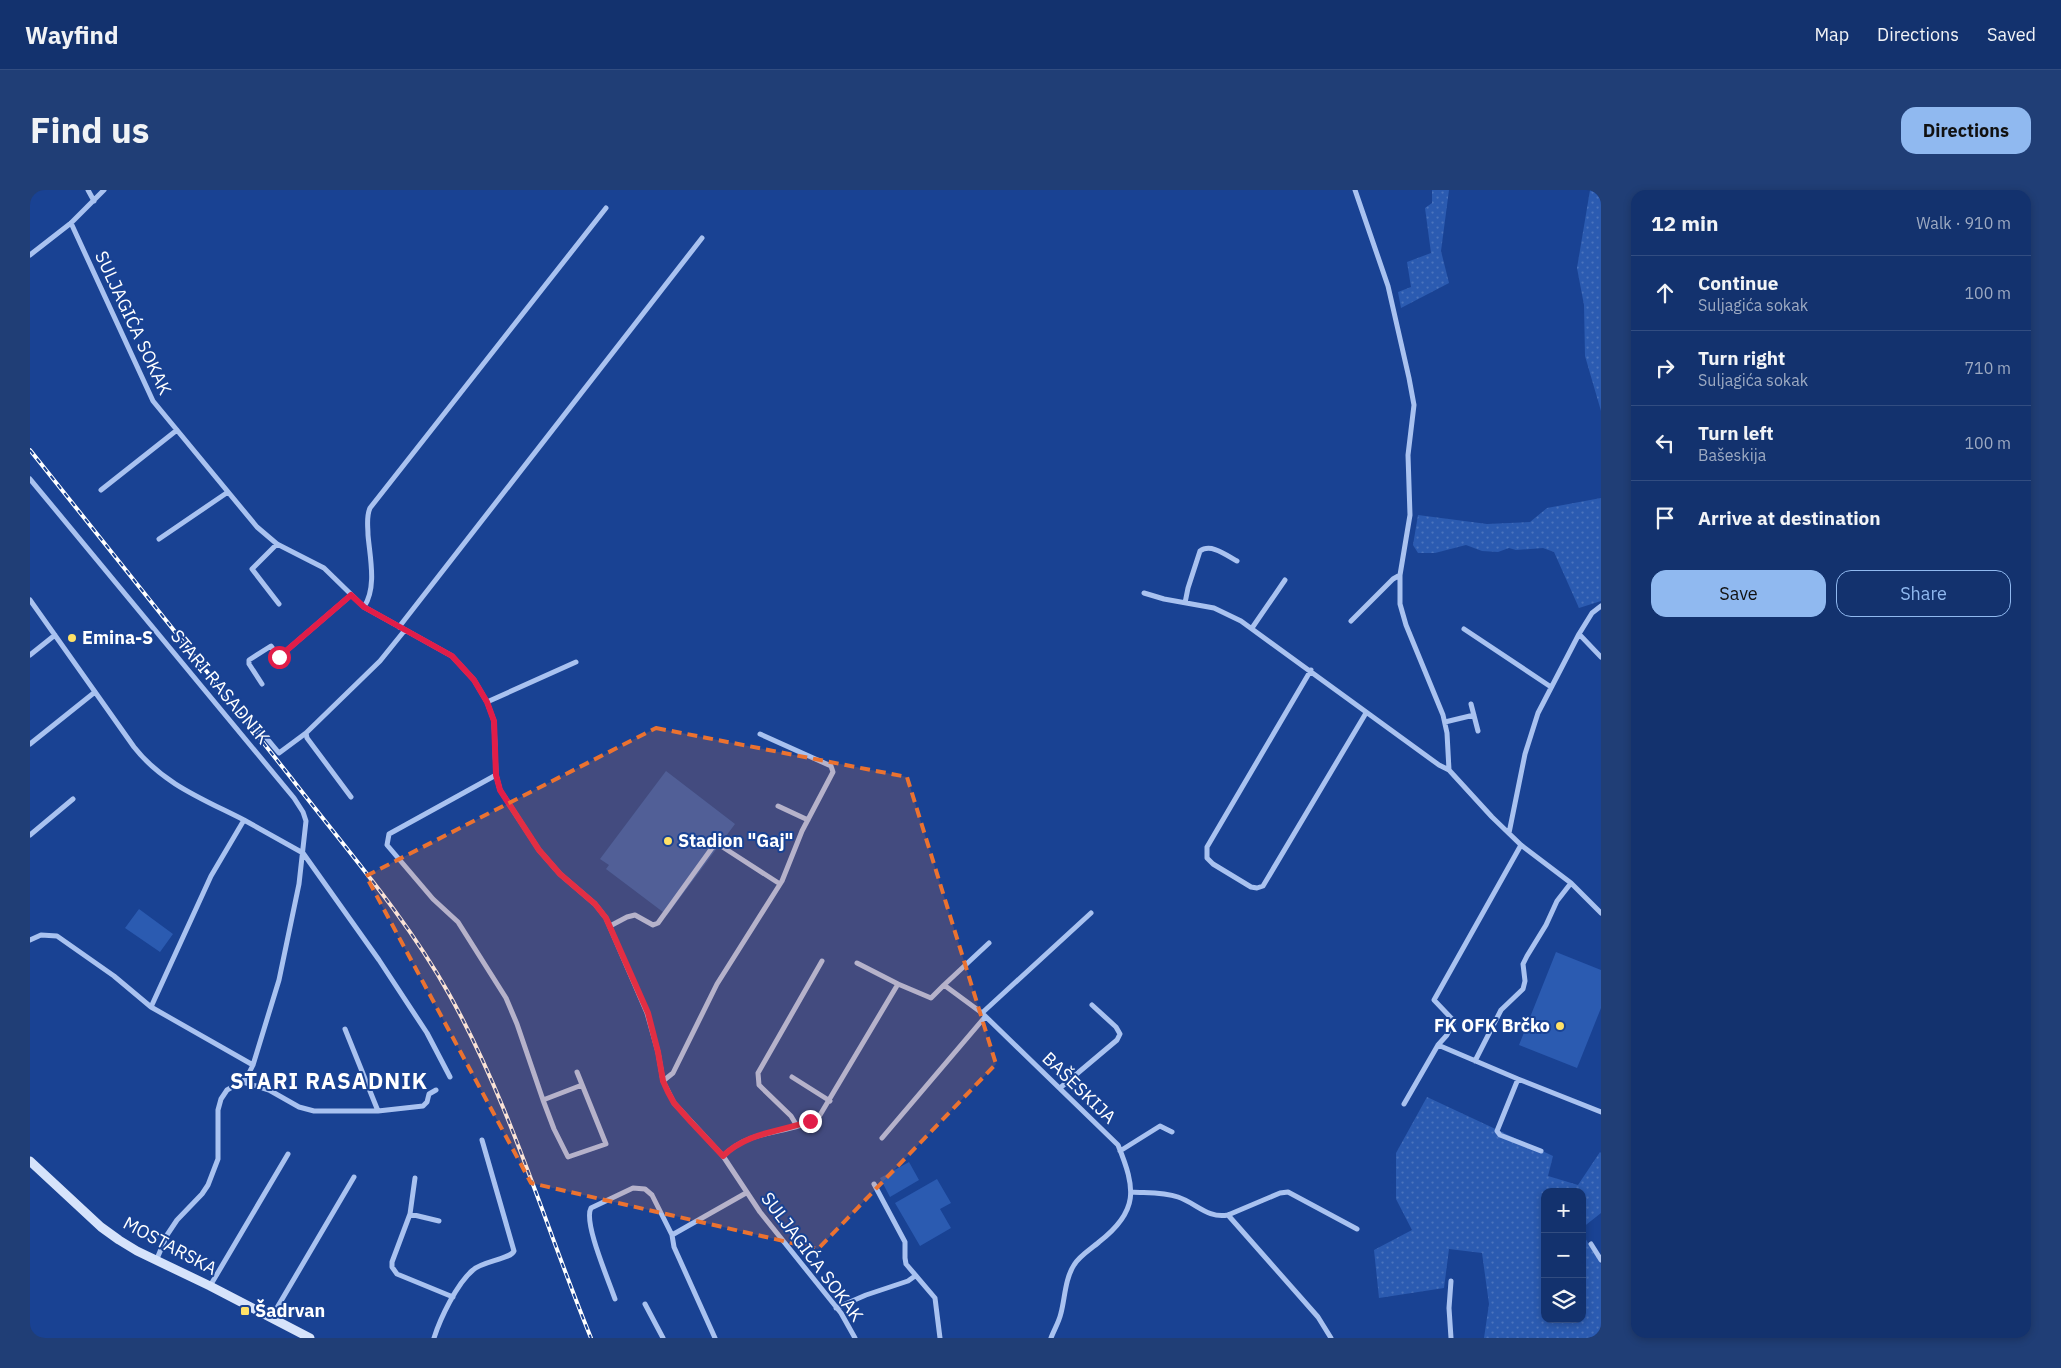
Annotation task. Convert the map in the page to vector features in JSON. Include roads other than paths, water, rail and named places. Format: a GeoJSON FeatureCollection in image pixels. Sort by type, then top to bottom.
{"type":"FeatureCollection","features":[{"type":"Feature","properties":{"kind":"main road","name":"MOSTARSKA"},"geometry":{"type":"LineString","coordinates":[[30,1161],[101,1227],[119,1240],[156,1261],[210,1286],[310,1338]]}},
{"type":"Feature","properties":{"kind":"street"},"geometry":{"type":"LineString","coordinates":[[88,190],[94,201]]}},
{"type":"Feature","properties":{"kind":"street"},"geometry":{"type":"LineString","coordinates":[[30,256],[71,222],[104,190]]}},
{"type":"Feature","properties":{"kind":"street"},"geometry":{"type":"LineString","coordinates":[[1355,190],[1388,286],[1414,405],[1408,455],[1410,515],[1400,575],[1401,613],[1445,722],[1449,770]]}},
{"type":"Feature","properties":{"kind":"street"},"geometry":{"type":"LineString","coordinates":[[364,607],[369,599],[372,587],[367,521],[370,508],[606,208]]}},
{"type":"Feature","properties":{"kind":"street","name":"SULJAGIĆA SOKAK"},"geometry":{"type":"LineString","coordinates":[[71,222],[149,394],[256,527],[276,544],[324,568],[364,607],[452,656],[474,680],[487,702],[495,727],[496,775],[500,790],[539,850],[560,874],[595,904],[610,926],[648,1013],[663,1081],[674,1103],[723,1156],[746,1193],[836,1308],[855,1338]]}},
{"type":"Feature","properties":{"kind":"street"},"geometry":{"type":"LineString","coordinates":[[399,627],[702,238]]}},
{"type":"Feature","properties":{"kind":"street"},"geometry":{"type":"LineString","coordinates":[[101,490],[177,430]]}},
{"type":"Feature","properties":{"kind":"street","name":"STARI RASADNIK"},"geometry":{"type":"LineString","coordinates":[[30,478],[294,798],[303,812],[306,821],[299,884],[279,980],[253,1065],[243,1082],[227,1090],[221,1099],[218,1110],[218,1159],[208,1185],[177,1220],[167,1235],[156,1261]]}},
{"type":"Feature","properties":{"kind":"street"},"geometry":{"type":"LineString","coordinates":[[159,539],[228,492]]}},
{"type":"Feature","properties":{"kind":"street"},"geometry":{"type":"LineString","coordinates":[[276,544],[252,569],[279,604]]}},
{"type":"Feature","properties":{"kind":"street"},"geometry":{"type":"LineString","coordinates":[[1186,603],[1188,588],[1200,552],[1204,548],[1213,548],[1237,561]]}},
{"type":"Feature","properties":{"kind":"street"},"geometry":{"type":"LineString","coordinates":[[1351,621],[1393,579],[1400,575]]}},
{"type":"Feature","properties":{"kind":"street"},"geometry":{"type":"LineString","coordinates":[[1252,628],[1285,580]]}},
{"type":"Feature","properties":{"kind":"street"},"geometry":{"type":"LineString","coordinates":[[1144,593],[1214,608],[1252,628],[1311,670],[1366,713],[1439,765],[1449,770],[1492,817],[1521,845],[1571,883],[1601,913]]}},
{"type":"Feature","properties":{"kind":"street"},"geometry":{"type":"LineString","coordinates":[[262,684],[249,664],[250,660],[270,646],[279,657],[351,595]]}},
{"type":"Feature","properties":{"kind":"street"},"geometry":{"type":"LineString","coordinates":[[30,600],[134,747],[150,766],[172,783],[303,853],[379,960],[427,1033],[450,1077]]}},
{"type":"Feature","properties":{"kind":"street"},"geometry":{"type":"LineString","coordinates":[[1509,832],[1531,732],[1551,687],[1579,634],[1592,614],[1601,606]]}},
{"type":"Feature","properties":{"kind":"street"},"geometry":{"type":"LineString","coordinates":[[1464,629],[1551,687]]}},
{"type":"Feature","properties":{"kind":"street"},"geometry":{"type":"LineString","coordinates":[[259,729],[279,753],[306,733],[380,661],[404,630]]}},
{"type":"Feature","properties":{"kind":"street"},"geometry":{"type":"LineString","coordinates":[[1579,634],[1601,657]]}},
{"type":"Feature","properties":{"kind":"street"},"geometry":{"type":"LineString","coordinates":[[30,654],[55,635]]}},
{"type":"Feature","properties":{"kind":"street"},"geometry":{"type":"LineString","coordinates":[[487,702],[576,662]]}},
{"type":"Feature","properties":{"kind":"street"},"geometry":{"type":"LineString","coordinates":[[1311,670],[1207,847],[1207,858],[1213,864],[1251,887],[1263,886],[1366,713]]}},
{"type":"Feature","properties":{"kind":"street"},"geometry":{"type":"LineString","coordinates":[[30,744],[95,692]]}},
{"type":"Feature","properties":{"kind":"street"},"geometry":{"type":"LineString","coordinates":[[1471,704],[1478,730]]}},
{"type":"Feature","properties":{"kind":"street"},"geometry":{"type":"LineString","coordinates":[[1445,722],[1474,715]]}},
{"type":"Feature","properties":{"kind":"street"},"geometry":{"type":"LineString","coordinates":[[306,733],[307,738],[352,797]]}},
{"type":"Feature","properties":{"kind":"street"},"geometry":{"type":"LineString","coordinates":[[663,1081],[673,1073],[717,984],[780,884],[808,820],[833,772],[831,766],[760,734]]}},
{"type":"Feature","properties":{"kind":"street"},"geometry":{"type":"LineString","coordinates":[[496,775],[389,834],[387,844],[433,899],[458,922],[506,998],[554,1129],[568,1157],[606,1144],[577,1072]]}},
{"type":"Feature","properties":{"kind":"street"},"geometry":{"type":"LineString","coordinates":[[30,835],[73,799]]}},
{"type":"Feature","properties":{"kind":"street"},"geometry":{"type":"LineString","coordinates":[[778,806],[808,820]]}},
{"type":"Feature","properties":{"kind":"street"},"geometry":{"type":"LineString","coordinates":[[151,1007],[211,876],[244,820]]}},
{"type":"Feature","properties":{"kind":"street"},"geometry":{"type":"LineString","coordinates":[[610,926],[626,917],[635,915],[653,925],[658,923],[712,848],[718,844],[780,884]]}},
{"type":"Feature","properties":{"kind":"street"},"geometry":{"type":"LineString","coordinates":[[1404,1104],[1454,1021],[1434,1000],[1521,845]]}},
{"type":"Feature","properties":{"kind":"street"},"geometry":{"type":"LineString","coordinates":[[1475,1061],[1500,1010],[1523,989],[1525,981],[1523,964],[1526,956],[1546,925],[1557,901],[1571,883]]}},
{"type":"Feature","properties":{"kind":"street"},"geometry":{"type":"LineString","coordinates":[[882,1138],[984,1015],[1091,913]]}},
{"type":"Feature","properties":{"kind":"street"},"geometry":{"type":"LineString","coordinates":[[30,940],[41,935],[57,936],[114,976],[151,1007],[253,1065]]}},
{"type":"Feature","properties":{"kind":"street"},"geometry":{"type":"LineString","coordinates":[[857,963],[931,998],[988,943]]}},
{"type":"Feature","properties":{"kind":"street"},"geometry":{"type":"LineString","coordinates":[[797,1126],[791,1116],[759,1085],[758,1073],[822,961]]}},
{"type":"Feature","properties":{"kind":"street"},"geometry":{"type":"LineString","coordinates":[[723,1156],[742,1141],[797,1126],[816,1118],[830,1101],[898,984]]}},
{"type":"Feature","properties":{"kind":"street","name":"BAŠESKIJA"},"geometry":{"type":"LineString","coordinates":[[944,985],[984,1015],[1118,1145],[1132,1192]]}},
{"type":"Feature","properties":{"kind":"street"},"geometry":{"type":"LineString","coordinates":[[1060,1088],[1117,1040],[1120,1034],[1116,1027],[1092,1005]]}},
{"type":"Feature","properties":{"kind":"street"},"geometry":{"type":"LineString","coordinates":[[345,1029],[378,1111]]}},
{"type":"Feature","properties":{"kind":"street"},"geometry":{"type":"LineString","coordinates":[[1438,1045],[1601,1112]]}},
{"type":"Feature","properties":{"kind":"street"},"geometry":{"type":"LineString","coordinates":[[792,1077],[830,1101]]}},
{"type":"Feature","properties":{"kind":"street"},"geometry":{"type":"LineString","coordinates":[[1518,1079],[1497,1131],[1500,1135],[1541,1150]]}},
{"type":"Feature","properties":{"kind":"street"},"geometry":{"type":"LineString","coordinates":[[243,1082],[269,1090],[299,1107],[314,1110],[378,1111],[423,1106],[427,1102],[429,1094],[436,1090]]}},
{"type":"Feature","properties":{"kind":"street"},"geometry":{"type":"LineString","coordinates":[[543,1100],[582,1085]]}},
{"type":"Feature","properties":{"kind":"street"},"geometry":{"type":"LineString","coordinates":[[1120,1151],[1160,1126],[1172,1132]]}},
{"type":"Feature","properties":{"kind":"street"},"geometry":{"type":"LineString","coordinates":[[434,1338],[438,1326],[453,1298],[472,1271],[485,1263],[509,1257],[513,1255],[514,1251],[482,1140]]}},
{"type":"Feature","properties":{"kind":"street"},"geometry":{"type":"LineString","coordinates":[[210,1286],[288,1154]]}},
{"type":"Feature","properties":{"kind":"street"},"geometry":{"type":"LineString","coordinates":[[271,1318],[354,1177]]}},
{"type":"Feature","properties":{"kind":"street"},"geometry":{"type":"LineString","coordinates":[[415,1178],[410,1214],[392,1262],[394,1271],[400,1276],[453,1298]]}},
{"type":"Feature","properties":{"kind":"street"},"geometry":{"type":"LineString","coordinates":[[874,1184],[905,1242],[905,1258],[915,1276],[937,1302],[940,1338]]}},
{"type":"Feature","properties":{"kind":"street"},"geometry":{"type":"LineString","coordinates":[[615,1299],[593,1238],[588,1216],[591,1208],[633,1188],[645,1189],[656,1202],[672,1235],[674,1247],[715,1338]]}},
{"type":"Feature","properties":{"kind":"street"},"geometry":{"type":"LineString","coordinates":[[1051,1338],[1061,1315],[1068,1278],[1074,1265],[1117,1227],[1130,1207],[1132,1192],[1171,1195],[1185,1200],[1215,1216],[1228,1215],[1280,1192],[1288,1192],[1357,1229]]}},
{"type":"Feature","properties":{"kind":"street","name":"SULJAGIĆA SOKAK"},"geometry":{"type":"LineString","coordinates":[[672,1235],[746,1193]]}},
{"type":"Feature","properties":{"kind":"street"},"geometry":{"type":"LineString","coordinates":[[410,1214],[439,1221]]}},
{"type":"Feature","properties":{"kind":"street"},"geometry":{"type":"LineString","coordinates":[[1228,1215],[1318,1317],[1331,1338]]}},
{"type":"Feature","properties":{"kind":"street"},"geometry":{"type":"LineString","coordinates":[[1590,1244],[1601,1260]]}},
{"type":"Feature","properties":{"kind":"street"},"geometry":{"type":"LineString","coordinates":[[836,1308],[866,1295],[903,1283],[915,1276]]}},
{"type":"Feature","properties":{"kind":"street"},"geometry":{"type":"LineString","coordinates":[[1451,1281],[1449,1308],[1451,1338]]}},
{"type":"Feature","properties":{"kind":"street"},"geometry":{"type":"LineString","coordinates":[[645,1304],[662,1338]]}},
{"type":"Feature","properties":{"kind":"railway"},"geometry":{"type":"LineString","coordinates":[[30,450],[354,857],[395,911],[432,966],[471,1035],[508,1120],[591,1338]]}},
{"type":"Feature","properties":{"kind":"place","name":"Emina-S"},"geometry":{"type":"Point","coordinates":[72,638]}},
{"type":"Feature","properties":{"kind":"place","name":"Stadion \"Gaj\""},"geometry":{"type":"Point","coordinates":[668,841]}},
{"type":"Feature","properties":{"kind":"place","name":"FK OFK Brčko"},"geometry":{"type":"Point","coordinates":[1560,1026]}},
{"type":"Feature","properties":{"kind":"place","name":"Šadrvan"},"geometry":{"type":"Point","coordinates":[245,1311]}},
{"type":"Feature","properties":{"kind":"district","name":"STARI RASADNIK"},"geometry":{"type":"Point","coordinates":[329,1081]}}]}
